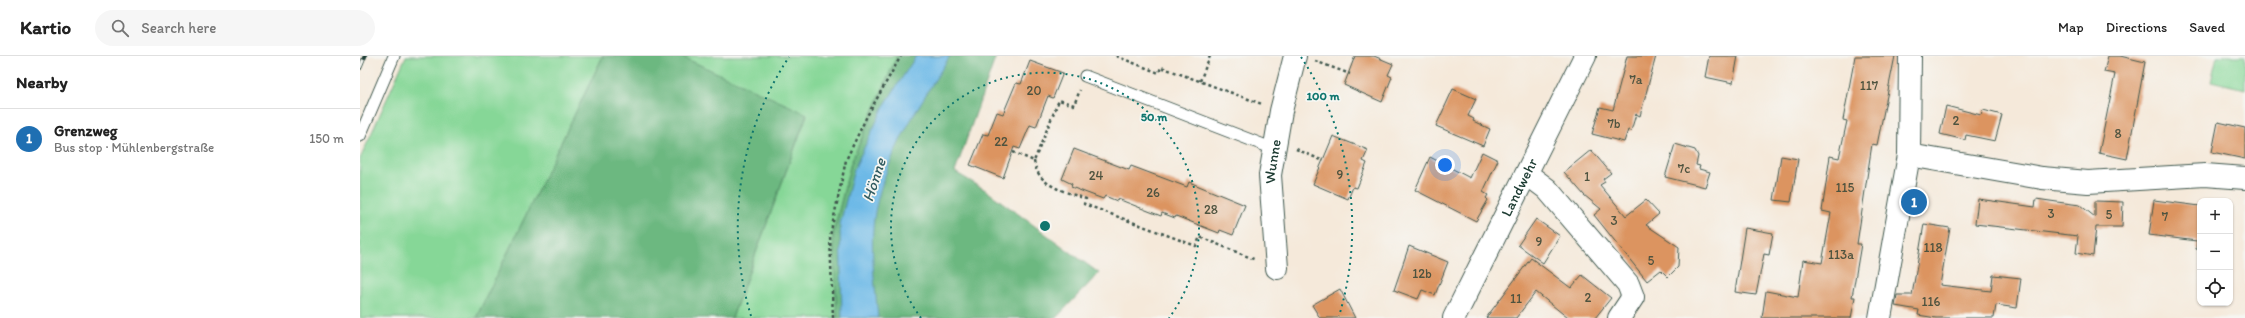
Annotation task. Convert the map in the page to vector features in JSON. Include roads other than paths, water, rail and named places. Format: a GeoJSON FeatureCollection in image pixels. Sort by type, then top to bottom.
{"type":"FeatureCollection","features":[{"type":"Feature","properties":{"kind":"street","name":"Landwehr"},"geometry":{"type":"LineString","coordinates":[[1454,318],[1585,56]]}},
{"type":"Feature","properties":{"kind":"street"},"geometry":{"type":"LineString","coordinates":[[1880,318],[1909,155],[1910,56]]}},
{"type":"Feature","properties":{"kind":"street","name":"Wunne"},"geometry":{"type":"LineString","coordinates":[[1277,268],[1270,175],[1281,111],[1302,57]]}},
{"type":"Feature","properties":{"kind":"street"},"geometry":{"type":"LineString","coordinates":[[1909,155],[2042,178],[2088,182],[2205,176],[2245,178]]}},
{"type":"Feature","properties":{"kind":"street"},"geometry":{"type":"LineString","coordinates":[[1527,174],[1547,189],[1628,284],[1633,297],[1619,318]]}},
{"type":"Feature","properties":{"kind":"lane"},"geometry":{"type":"LineString","coordinates":[[360,136],[394,56]]}},
{"type":"Feature","properties":{"kind":"lane"},"geometry":{"type":"LineString","coordinates":[[1085,76],[1275,145]]}},
{"type":"Feature","properties":{"kind":"water","name":"Hönne"},"geometry":{"type":"Polygon","coordinates":[[[916,56],[950,56],[905,130],[887,170],[880,191],[873,225],[873,265],[878,318],[842,318],[840,224],[854,169],[884,106],[916,56]]]}},
{"type":"Feature","properties":{"kind":"railway"},"geometry":{"type":"LineString","coordinates":[[360,68],[365,56]]}},
{"type":"Feature","properties":{"kind":"place","name":"Grenzweg"},"geometry":{"type":"Point","coordinates":[1914,202]}}]}
